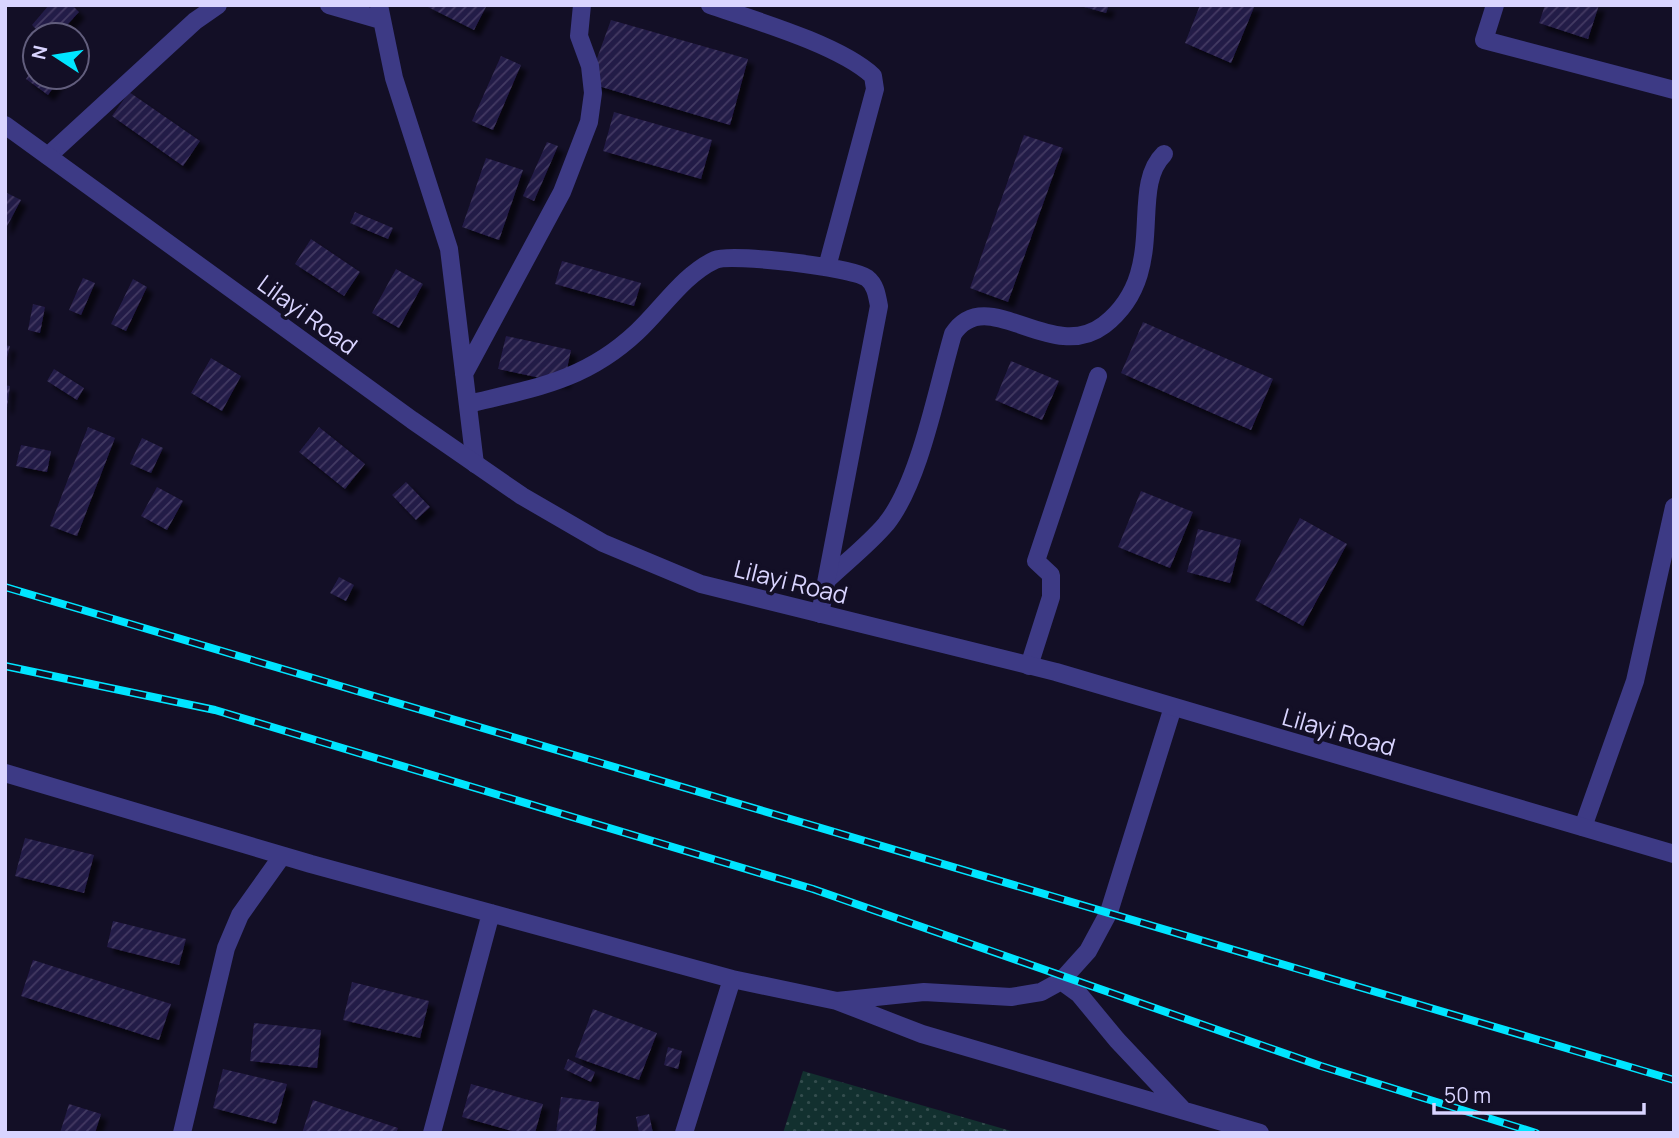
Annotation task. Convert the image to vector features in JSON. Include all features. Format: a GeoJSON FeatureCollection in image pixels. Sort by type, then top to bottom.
{"type":"FeatureCollection","features":[{"type":"Feature","properties":{"kind":"street"},"geometry":{"type":"LineString","coordinates":[[48,156],[195,20],[218,5]]}},
{"type":"Feature","properties":{"kind":"street"},"geometry":{"type":"LineString","coordinates":[[329,5],[380,13],[394,78],[449,249],[475,464]]}},
{"type":"Feature","properties":{"kind":"street"},"geometry":{"type":"LineString","coordinates":[[464,374],[562,192],[589,122],[593,93],[590,66],[579,36],[582,5]]}},
{"type":"Feature","properties":{"kind":"street"},"geometry":{"type":"LineString","coordinates":[[710,5],[780,29],[862,65],[873,76],[875,89],[827,267]]}},
{"type":"Feature","properties":{"kind":"street"},"geometry":{"type":"LineString","coordinates":[[1495,5],[1484,40],[1674,90]]}},
{"type":"Feature","properties":{"kind":"street","name":"Lilayi Road"},"geometry":{"type":"LineString","coordinates":[[5,125],[475,464],[522,496],[603,543],[701,584],[1030,666],[1674,854]]}},
{"type":"Feature","properties":{"kind":"street"},"geometry":{"type":"LineString","coordinates":[[827,580],[886,524],[900,502],[916,461],[953,334],[961,321],[972,316],[988,316],[1066,338],[1084,337],[1104,324],[1126,302],[1140,273],[1147,245],[1149,193],[1157,162],[1164,154]]}},
{"type":"Feature","properties":{"kind":"street"},"geometry":{"type":"LineString","coordinates":[[468,404],[560,382],[592,366],[634,334],[693,276],[716,260],[733,258],[827,267],[867,278],[876,290],[879,306],[820,614]]}},
{"type":"Feature","properties":{"kind":"street"},"geometry":{"type":"LineString","coordinates":[[1030,666],[1051,597],[1051,575],[1036,561],[1098,376]]}},
{"type":"Feature","properties":{"kind":"street"},"geometry":{"type":"LineString","coordinates":[[1583,827],[1635,681],[1674,507]]}},
{"type":"Feature","properties":{"kind":"street"},"geometry":{"type":"LineString","coordinates":[[837,1001],[923,992],[1011,997],[1041,992],[1061,981],[1088,951],[1109,912],[1173,707]]}},
{"type":"Feature","properties":{"kind":"street"},"geometry":{"type":"LineString","coordinates":[[5,773],[282,856],[733,979],[837,1001],[922,1034],[1260,1133]]}},
{"type":"Feature","properties":{"kind":"street"},"geometry":{"type":"LineString","coordinates":[[182,1133],[226,948],[240,915],[282,856]]}},
{"type":"Feature","properties":{"kind":"street"},"geometry":{"type":"LineString","coordinates":[[432,1133],[491,913]]}},
{"type":"Feature","properties":{"kind":"street"},"geometry":{"type":"LineString","coordinates":[[684,1133],[733,979]]}},
{"type":"Feature","properties":{"kind":"street"},"geometry":{"type":"LineString","coordinates":[[1061,981],[1079,995],[1184,1111]]}},
{"type":"Feature","properties":{"kind":"green space"},"geometry":{"type":"Polygon","coordinates":[[[803,1071],[1018,1133],[783,1133],[803,1071]]]}},
{"type":"Feature","properties":{"kind":"building"},"geometry":{"type":"Polygon","coordinates":[[[49,5],[72,5],[79,12],[71,21],[35,21],[49,5]]]}},
{"type":"Feature","properties":{"kind":"building"},"geometry":{"type":"Polygon","coordinates":[[[424,5],[487,5],[474,30],[424,5]]]}},
{"type":"Feature","properties":{"kind":"building"},"geometry":{"type":"Polygon","coordinates":[[[1077,5],[1109,5],[1106,13],[1077,5]]]}},
{"type":"Feature","properties":{"kind":"building"},"geometry":{"type":"Polygon","coordinates":[[[1200,5],[1255,5],[1231,63],[1185,43],[1200,5]]]}},
{"type":"Feature","properties":{"kind":"building"},"geometry":{"type":"Polygon","coordinates":[[[1545,5],[1599,5],[1588,39],[1539,23],[1545,5]]]}},
{"type":"Feature","properties":{"kind":"building"},"geometry":{"type":"Polygon","coordinates":[[[611,20],[748,59],[730,125],[588,83],[611,20]]]}},
{"type":"Feature","properties":{"kind":"building"},"geometry":{"type":"Polygon","coordinates":[[[501,56],[521,65],[493,130],[472,121],[501,56]]]}},
{"type":"Feature","properties":{"kind":"building"},"geometry":{"type":"Polygon","coordinates":[[[129,92],[200,141],[183,166],[112,116],[129,92]]]}},
{"type":"Feature","properties":{"kind":"building"},"geometry":{"type":"Polygon","coordinates":[[[614,112],[712,140],[701,179],[603,151],[614,112]]]}},
{"type":"Feature","properties":{"kind":"building"},"geometry":{"type":"Polygon","coordinates":[[[1024,135],[1063,148],[1008,302],[970,288],[1024,135]]]}},
{"type":"Feature","properties":{"kind":"building"},"geometry":{"type":"Polygon","coordinates":[[[547,142],[558,146],[534,201],[523,196],[547,142]]]}},
{"type":"Feature","properties":{"kind":"building"},"geometry":{"type":"Polygon","coordinates":[[[486,158],[523,170],[499,240],[462,227],[486,158]]]}},
{"type":"Feature","properties":{"kind":"building"},"geometry":{"type":"Polygon","coordinates":[[[5,192],[21,200],[5,230],[5,192]]]}},
{"type":"Feature","properties":{"kind":"building"},"geometry":{"type":"Polygon","coordinates":[[[355,212],[393,228],[388,239],[350,223],[355,212]]]}},
{"type":"Feature","properties":{"kind":"building"},"geometry":{"type":"Polygon","coordinates":[[[311,239],[360,272],[344,296],[295,264],[311,239]]]}},
{"type":"Feature","properties":{"kind":"building"},"geometry":{"type":"Polygon","coordinates":[[[562,261],[641,283],[634,306],[555,284],[562,261]]]}},
{"type":"Feature","properties":{"kind":"building"},"geometry":{"type":"Polygon","coordinates":[[[396,269],[423,284],[399,328],[372,313],[396,269]]]}},
{"type":"Feature","properties":{"kind":"building"},"geometry":{"type":"Polygon","coordinates":[[[83,278],[95,283],[81,315],[69,310],[83,278]]]}},
{"type":"Feature","properties":{"kind":"building"},"geometry":{"type":"Polygon","coordinates":[[[133,279],[147,287],[126,331],[111,324],[133,279]]]}},
{"type":"Feature","properties":{"kind":"building"},"geometry":{"type":"Polygon","coordinates":[[[33,304],[45,307],[40,333],[28,330],[33,304]]]}},
{"type":"Feature","properties":{"kind":"building"},"geometry":{"type":"Polygon","coordinates":[[[1143,322],[1273,379],[1251,430],[1121,373],[1143,322]]]}},
{"type":"Feature","properties":{"kind":"building"},"geometry":{"type":"Polygon","coordinates":[[[506,336],[571,350],[564,383],[498,369],[506,336]]]}},
{"type":"Feature","properties":{"kind":"building"},"geometry":{"type":"Polygon","coordinates":[[[5,345],[10,346],[6,362],[5,362],[5,345]]]}},
{"type":"Feature","properties":{"kind":"building"},"geometry":{"type":"Polygon","coordinates":[[[211,358],[241,376],[222,411],[191,393],[211,358]]]}},
{"type":"Feature","properties":{"kind":"building"},"geometry":{"type":"Polygon","coordinates":[[[1011,361],[1059,381],[1042,420],[995,400],[1011,361]]]}},
{"type":"Feature","properties":{"kind":"building"},"geometry":{"type":"Polygon","coordinates":[[[54,369],[84,388],[77,400],[47,381],[54,369]]]}},
{"type":"Feature","properties":{"kind":"building"},"geometry":{"type":"Polygon","coordinates":[[[5,385],[10,386],[7,408],[5,408],[5,385]]]}},
{"type":"Feature","properties":{"kind":"building"},"geometry":{"type":"Polygon","coordinates":[[[88,427],[115,438],[77,536],[50,526],[88,427]]]}},
{"type":"Feature","properties":{"kind":"building"},"geometry":{"type":"Polygon","coordinates":[[[319,427],[365,464],[345,489],[299,452],[319,427]]]}},
{"type":"Feature","properties":{"kind":"building"},"geometry":{"type":"Polygon","coordinates":[[[142,438],[163,448],[151,473],[130,464],[142,438]]]}},
{"type":"Feature","properties":{"kind":"building"},"geometry":{"type":"Polygon","coordinates":[[[21,445],[51,451],[47,472],[16,466],[21,445]]]}},
{"type":"Feature","properties":{"kind":"building"},"geometry":{"type":"Polygon","coordinates":[[[406,482],[430,507],[416,520],[392,495],[406,482]]]}},
{"type":"Feature","properties":{"kind":"building"},"geometry":{"type":"Polygon","coordinates":[[[157,487],[183,501],[167,530],[141,516],[157,487]]]}},
{"type":"Feature","properties":{"kind":"building"},"geometry":{"type":"Polygon","coordinates":[[[1141,491],[1193,512],[1170,568],[1118,547],[1141,491]]]}},
{"type":"Feature","properties":{"kind":"building"},"geometry":{"type":"Polygon","coordinates":[[[1300,518],[1347,544],[1303,626],[1255,600],[1300,518]]]}},
{"type":"Feature","properties":{"kind":"building"},"geometry":{"type":"Polygon","coordinates":[[[1198,529],[1241,540],[1230,583],[1187,572],[1198,529]]]}},
{"type":"Feature","properties":{"kind":"building"},"geometry":{"type":"Polygon","coordinates":[[[339,577],[354,585],[346,601],[330,593],[339,577]]]}},
{"type":"Feature","properties":{"kind":"building"},"geometry":{"type":"Polygon","coordinates":[[[25,838],[94,855],[84,893],[15,876],[25,838]]]}},
{"type":"Feature","properties":{"kind":"building"},"geometry":{"type":"Polygon","coordinates":[[[113,921],[186,939],[179,965],[107,947],[113,921]]]}},
{"type":"Feature","properties":{"kind":"building"},"geometry":{"type":"Polygon","coordinates":[[[33,960],[171,1004],[159,1040],[21,996],[33,960]]]}},
{"type":"Feature","properties":{"kind":"building"},"geometry":{"type":"Polygon","coordinates":[[[352,982],[429,1001],[420,1038],[343,1020],[352,982]]]}},
{"type":"Feature","properties":{"kind":"building"},"geometry":{"type":"Polygon","coordinates":[[[593,1009],[657,1033],[639,1080],[575,1057],[593,1009]]]}},
{"type":"Feature","properties":{"kind":"building"},"geometry":{"type":"Polygon","coordinates":[[[254,1023],[321,1030],[317,1068],[250,1061],[254,1023]]]}},
{"type":"Feature","properties":{"kind":"building"},"geometry":{"type":"Polygon","coordinates":[[[668,1047],[682,1051],[678,1069],[664,1065],[668,1047]]]}},
{"type":"Feature","properties":{"kind":"building"},"geometry":{"type":"Polygon","coordinates":[[[568,1059],[595,1072],[591,1082],[564,1069],[568,1059]]]}},
{"type":"Feature","properties":{"kind":"building"},"geometry":{"type":"Polygon","coordinates":[[[223,1069],[287,1084],[276,1124],[213,1108],[223,1069]]]}},
{"type":"Feature","properties":{"kind":"building"},"geometry":{"type":"Polygon","coordinates":[[[471,1084],[543,1104],[535,1133],[519,1133],[462,1117],[471,1084]]]}},
{"type":"Feature","properties":{"kind":"building"},"geometry":{"type":"Polygon","coordinates":[[[561,1097],[599,1102],[595,1133],[556,1133],[561,1097]]]}},
{"type":"Feature","properties":{"kind":"building"},"geometry":{"type":"Polygon","coordinates":[[[313,1100],[398,1128],[396,1133],[302,1133],[313,1100]]]}},
{"type":"Feature","properties":{"kind":"building"},"geometry":{"type":"Polygon","coordinates":[[[69,1104],[101,1114],[95,1133],[60,1133],[69,1104]]]}},
{"type":"Feature","properties":{"kind":"building"},"geometry":{"type":"Polygon","coordinates":[[[649,1114],[653,1133],[639,1133],[636,1117],[649,1114]]]}},
{"type":"Feature","properties":{"kind":"railway"},"geometry":{"type":"LineString","coordinates":[[5,587],[1674,1080]]}},
{"type":"Feature","properties":{"kind":"railway"},"geometry":{"type":"LineString","coordinates":[[5,666],[215,710],[813,889],[1321,1066],[1536,1133]]}}]}
